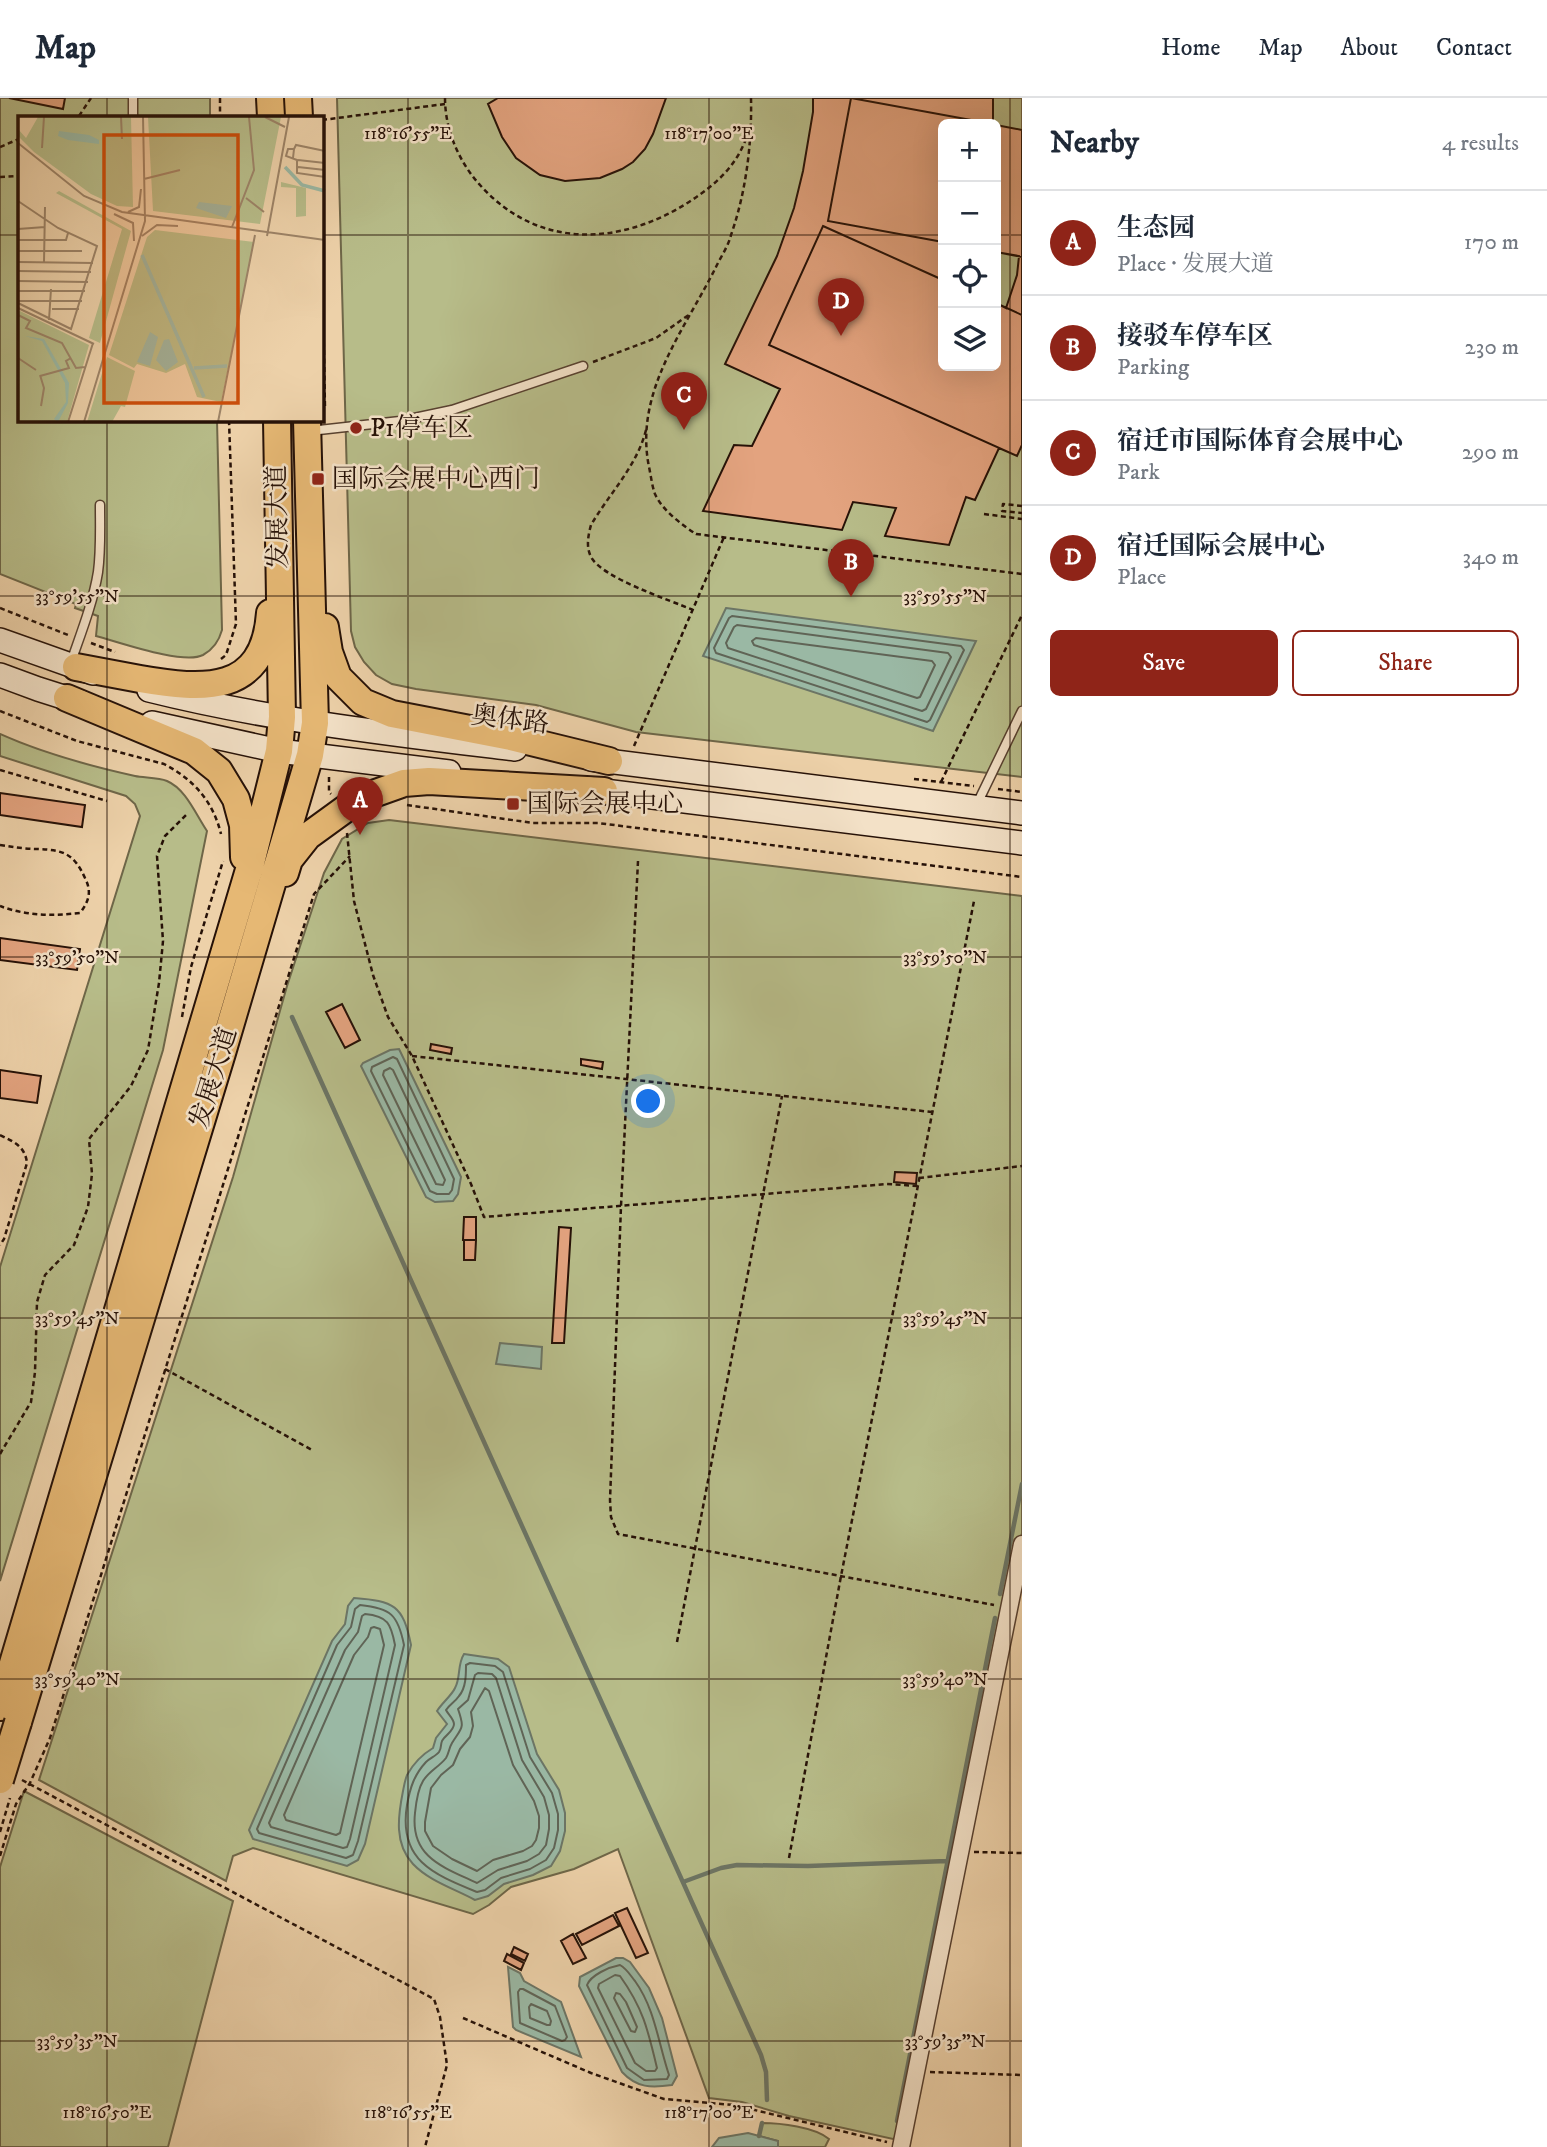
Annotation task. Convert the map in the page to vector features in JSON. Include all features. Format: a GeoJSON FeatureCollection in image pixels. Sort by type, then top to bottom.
{"type":"FeatureCollection","features":[{"type":"Feature","properties":{"kind":"main road"},"geometry":{"type":"LineString","coordinates":[[270,98],[271,116]]}},
{"type":"Feature","properties":{"kind":"main road"},"geometry":{"type":"LineString","coordinates":[[298,98],[299,116]]}},
{"type":"Feature","properties":{"kind":"main road","name":"发展大道"},"geometry":{"type":"LineString","coordinates":[[210,1049],[279,751],[282,717],[277,422]]}},
{"type":"Feature","properties":{"kind":"main road","name":"发展大道"},"geometry":{"type":"LineString","coordinates":[[10,1780],[9,1715],[210,1049],[310,755],[315,723],[309,510],[313,427]]}},
{"type":"Feature","properties":{"kind":"main road"},"geometry":{"type":"LineString","coordinates":[[73,666],[178,686],[208,686],[243,674],[264,645],[270,620],[278,506]]}},
{"type":"Feature","properties":{"kind":"main road"},"geometry":{"type":"LineString","coordinates":[[309,510],[329,652],[338,677],[362,702],[391,714],[511,737],[609,761]]}},
{"type":"Feature","properties":{"kind":"main road","name":"奥体路"},"geometry":{"type":"LineString","coordinates":[[0,640],[132,686],[212,706],[315,723],[609,761],[980,797],[1022,813]]}},
{"type":"Feature","properties":{"kind":"main road"},"geometry":{"type":"LineString","coordinates":[[0,675],[170,729],[279,751],[1022,843]]}},
{"type":"Feature","properties":{"kind":"main road"},"geometry":{"type":"LineString","coordinates":[[67,698],[194,751],[219,771],[236,799],[243,825],[244,855],[210,1049]]}},
{"type":"Feature","properties":{"kind":"main road"},"geometry":{"type":"LineString","coordinates":[[210,1049],[259,951],[289,860],[308,836],[359,799],[404,783],[429,781],[604,791]]}},
{"type":"Feature","properties":{"kind":"street"},"geometry":{"type":"LineString","coordinates":[[902,2146],[1022,1544]]}},
{"type":"Feature","properties":{"kind":"lane"},"geometry":{"type":"LineString","coordinates":[[133,98],[133,116]]}},
{"type":"Feature","properties":{"kind":"lane"},"geometry":{"type":"LineString","coordinates":[[313,427],[400,421],[452,410],[583,366]]}},
{"type":"Feature","properties":{"kind":"lane"},"geometry":{"type":"LineString","coordinates":[[73,666],[99,569],[100,505]]}},
{"type":"Feature","properties":{"kind":"lane"},"geometry":{"type":"LineString","coordinates":[[980,797],[1022,711]]}},
{"type":"Feature","properties":{"kind":"path"},"geometry":{"type":"LineString","coordinates":[[79,116],[91,98]]}},
{"type":"Feature","properties":{"kind":"path"},"geometry":{"type":"LineString","coordinates":[[220,98],[220,116]]}},
{"type":"Feature","properties":{"kind":"path"},"geometry":{"type":"LineString","coordinates":[[446,98],[448,128],[471,176],[490,197],[513,215],[535,226],[557,233],[586,236],[648,223],[674,212],[706,191],[733,165],[744,149],[751,121]]}},
{"type":"Feature","properties":{"kind":"path"},"geometry":{"type":"LineString","coordinates":[[751,98],[745,183],[731,237],[663,363],[649,403],[646,453],[655,495],[677,522],[694,532],[1022,573]]}},
{"type":"Feature","properties":{"kind":"path"},"geometry":{"type":"LineString","coordinates":[[324,120],[446,104]]}},
{"type":"Feature","properties":{"kind":"path"},"geometry":{"type":"LineString","coordinates":[[0,147],[18,139]]}},
{"type":"Feature","properties":{"kind":"path"},"geometry":{"type":"LineString","coordinates":[[0,177],[18,176]]}},
{"type":"Feature","properties":{"kind":"path"},"geometry":{"type":"LineString","coordinates":[[583,366],[656,338],[692,312]]}},
{"type":"Feature","properties":{"kind":"path"},"geometry":{"type":"LineString","coordinates":[[215,663],[226,655],[236,624],[229,422]]}},
{"type":"Feature","properties":{"kind":"path"},"geometry":{"type":"LineString","coordinates":[[648,425],[642,445],[591,525],[588,547],[592,558],[614,576],[693,610]]}},
{"type":"Feature","properties":{"kind":"path"},"geometry":{"type":"LineString","coordinates":[[1022,506],[1003,504],[1002,511],[1022,513]]}},
{"type":"Feature","properties":{"kind":"path"},"geometry":{"type":"LineString","coordinates":[[984,514],[1022,519]]}},
{"type":"Feature","properties":{"kind":"path"},"geometry":{"type":"LineString","coordinates":[[634,747],[724,537]]}},
{"type":"Feature","properties":{"kind":"path"},"geometry":{"type":"LineString","coordinates":[[0,608],[116,652]]}},
{"type":"Feature","properties":{"kind":"path"},"geometry":{"type":"LineString","coordinates":[[937,792],[1022,615]]}},
{"type":"Feature","properties":{"kind":"path"},"geometry":{"type":"LineString","coordinates":[[0,711],[77,741],[173,768],[208,799],[222,838]]}},
{"type":"Feature","properties":{"kind":"path"},"geometry":{"type":"LineString","coordinates":[[0,770],[107,800]]}},
{"type":"Feature","properties":{"kind":"path"},"geometry":{"type":"LineString","coordinates":[[914,779],[937,792],[980,797],[1022,792]]}},
{"type":"Feature","properties":{"kind":"path"},"geometry":{"type":"LineString","coordinates":[[321,790],[359,799]]}},
{"type":"Feature","properties":{"kind":"path"},"geometry":{"type":"LineString","coordinates":[[401,804],[533,823],[598,823],[1022,877]]}},
{"type":"Feature","properties":{"kind":"path"},"geometry":{"type":"LineString","coordinates":[[0,1454],[31,1402],[35,1372],[37,1302],[45,1275],[74,1245],[88,1207],[92,1174],[89,1139],[131,1086],[148,1050],[163,941],[157,856],[165,836],[187,814]]}},
{"type":"Feature","properties":{"kind":"path"},"geometry":{"type":"LineString","coordinates":[[336,816],[347,831],[355,901],[373,975],[388,1017],[412,1056],[484,1217],[887,1184],[918,1186]]}},
{"type":"Feature","properties":{"kind":"path"},"geometry":{"type":"LineString","coordinates":[[0,845],[52,849],[68,854],[79,865],[90,894],[80,913],[57,916],[30,914],[0,906]]}},
{"type":"Feature","properties":{"kind":"path"},"geometry":{"type":"LineString","coordinates":[[181,1021],[191,967],[225,850]]}},
{"type":"Feature","properties":{"kind":"path"},"geometry":{"type":"LineString","coordinates":[[0,1856],[16,1804],[30,1783],[50,1738],[314,894],[350,856]]}},
{"type":"Feature","properties":{"kind":"path"},"geometry":{"type":"LineString","coordinates":[[638,861],[621,1206],[611,1517],[618,1534],[1009,1608]]}},
{"type":"Feature","properties":{"kind":"path"},"geometry":{"type":"LineString","coordinates":[[789,1858],[841,1576],[974,901]]}},
{"type":"Feature","properties":{"kind":"path"},"geometry":{"type":"LineString","coordinates":[[412,1056],[932,1112]]}},
{"type":"Feature","properties":{"kind":"path"},"geometry":{"type":"LineString","coordinates":[[677,1642],[782,1096]]}},
{"type":"Feature","properties":{"kind":"path"},"geometry":{"type":"LineString","coordinates":[[0,1135],[17,1143],[26,1153],[27,1163],[0,1245]]}},
{"type":"Feature","properties":{"kind":"path"},"geometry":{"type":"LineString","coordinates":[[919,1178],[1022,1166]]}},
{"type":"Feature","properties":{"kind":"path"},"geometry":{"type":"LineString","coordinates":[[165,1369],[312,1450]]}},
{"type":"Feature","properties":{"kind":"path"},"geometry":{"type":"LineString","coordinates":[[10,1780],[30,1783],[434,1999],[440,2017],[447,2065],[425,2147]]}},
{"type":"Feature","properties":{"kind":"path"},"geometry":{"type":"LineString","coordinates":[[961,1851],[1022,1853]]}},
{"type":"Feature","properties":{"kind":"path"},"geometry":{"type":"LineString","coordinates":[[463,2018],[591,2073],[664,2099],[734,2105],[902,2146]]}},
{"type":"Feature","properties":{"kind":"path"},"geometry":{"type":"LineString","coordinates":[[916,2072],[1022,2075]]}},
{"type":"Feature","properties":{"kind":"green space"},"geometry":{"type":"Polygon","coordinates":[[[0,98],[210,98],[210,116],[18,116],[18,422],[217,422],[222,630],[219,638],[203,655],[181,657],[96,636],[98,616],[75,608],[76,604],[0,574],[0,98]]]}},
{"type":"Feature","properties":{"kind":"green space"},"geometry":{"type":"Polygon","coordinates":[[[337,98],[1022,98],[1022,777],[636,732],[536,705],[392,684],[376,675],[355,647],[351,631],[337,98]]]}},
{"type":"Feature","properties":{"kind":"green space"},"geometry":{"type":"Polygon","coordinates":[[[0,734],[84,763],[167,781],[185,796],[207,831],[163,1050],[0,1581],[0,1267],[140,816],[135,804],[126,796],[0,756],[0,734]]]}},
{"type":"Feature","properties":{"kind":"green space"},"geometry":{"type":"Polygon","coordinates":[[[389,820],[1022,896],[1022,1533],[904,2131],[893,2139],[789,2116],[742,2102],[709,2098],[618,1849],[574,1869],[511,1887],[473,1914],[253,1848],[233,1856],[226,1881],[39,1780],[233,1177],[287,986],[324,873],[342,839],[368,823],[389,820]]]}},
{"type":"Feature","properties":{"kind":"green space"},"geometry":{"type":"Polygon","coordinates":[[[24,1791],[233,1901],[168,2147],[0,2147],[0,1867],[24,1791]]]}},
{"type":"Feature","properties":{"kind":"green space"},"geometry":{"type":"Polygon","coordinates":[[[762,2123],[806,2129],[829,2139],[825,2147],[778,2147],[778,2141],[759,2136],[762,2123]]]}},
{"type":"Feature","properties":{"kind":"water"},"geometry":{"type":"Polygon","coordinates":[[[726,608],[976,641],[933,731],[703,656],[726,608]]]}},
{"type":"Feature","properties":{"kind":"water"},"geometry":{"type":"Polygon","coordinates":[[[399,1049],[461,1177],[458,1194],[453,1201],[435,1202],[426,1197],[361,1066],[390,1050],[399,1049]]]}},
{"type":"Feature","properties":{"kind":"water"},"geometry":{"type":"Polygon","coordinates":[[[500,1343],[542,1347],[541,1369],[496,1364],[500,1343]]]}},
{"type":"Feature","properties":{"kind":"water"},"geometry":{"type":"Polygon","coordinates":[[[354,1598],[379,1601],[394,1608],[404,1621],[411,1645],[365,1844],[358,1860],[347,1866],[253,1839],[249,1830],[332,1641],[345,1624],[348,1606],[354,1598]]]}},
{"type":"Feature","properties":{"kind":"water"},"geometry":{"type":"Polygon","coordinates":[[[464,1654],[498,1659],[509,1667],[537,1754],[559,1790],[565,1813],[565,1831],[560,1851],[551,1866],[504,1884],[488,1896],[475,1900],[419,1870],[403,1848],[399,1829],[407,1775],[418,1760],[433,1748],[436,1738],[447,1724],[437,1711],[455,1688],[464,1654]]]}},
{"type":"Feature","properties":{"kind":"water"},"geometry":{"type":"Polygon","coordinates":[[[616,1958],[630,1962],[649,1988],[662,2018],[677,2076],[672,2085],[645,2086],[622,2072],[579,1986],[580,1977],[616,1958]]]}},
{"type":"Feature","properties":{"kind":"water"},"geometry":{"type":"Polygon","coordinates":[[[508,1967],[520,1973],[524,1981],[561,2002],[581,2057],[513,2027],[508,1967]]]}},
{"type":"Feature","properties":{"kind":"water"},"geometry":{"type":"Polygon","coordinates":[[[748,2133],[778,2141],[778,2147],[712,2147],[719,2138],[748,2133]]]}},
{"type":"Feature","properties":{"kind":"building"},"geometry":{"type":"Polygon","coordinates":[[[9,98],[65,98],[63,109],[9,98]]]}},
{"type":"Feature","properties":{"kind":"building"},"geometry":{"type":"Polygon","coordinates":[[[498,98],[666,98],[653,134],[645,149],[633,162],[600,178],[565,181],[540,175],[516,158],[502,137],[488,104],[498,98]]]}},
{"type":"Feature","properties":{"kind":"building"},"geometry":{"type":"Polygon","coordinates":[[[813,98],[993,98],[993,119],[938,119],[938,371],[1001,371],[1001,306],[1006,308],[1017,275],[1019,256],[1001,253],[1001,126],[1022,130],[1022,445],[1017,456],[999,448],[975,500],[966,497],[949,545],[885,536],[896,508],[853,502],[842,530],[703,511],[734,445],[752,446],[780,389],[725,364],[777,256],[794,208],[813,112],[813,98]]]}},
{"type":"Feature","properties":{"kind":"building"},"geometry":{"type":"Polygon","coordinates":[[[851,98],[966,119],[938,119],[938,241],[828,221],[851,98]]]}},
{"type":"Feature","properties":{"kind":"building"},"geometry":{"type":"Polygon","coordinates":[[[1001,126],[1022,130],[1022,257],[1001,253],[1001,126]]]}},
{"type":"Feature","properties":{"kind":"building"},"geometry":{"type":"Polygon","coordinates":[[[823,226],[938,278],[938,371],[1001,371],[1001,305],[1022,315],[1022,445],[1017,456],[769,345],[823,226]]]}},
{"type":"Feature","properties":{"kind":"building"},"geometry":{"type":"Polygon","coordinates":[[[0,793],[85,805],[82,827],[0,815],[0,793]]]}},
{"type":"Feature","properties":{"kind":"building"},"geometry":{"type":"Polygon","coordinates":[[[0,938],[80,949],[77,970],[0,960],[0,938]]]}},
{"type":"Feature","properties":{"kind":"building"},"geometry":{"type":"Polygon","coordinates":[[[342,1004],[360,1040],[345,1048],[326,1012],[342,1004]]]}},
{"type":"Feature","properties":{"kind":"building"},"geometry":{"type":"Polygon","coordinates":[[[431,1044],[452,1048],[451,1054],[430,1050],[431,1044]]]}},
{"type":"Feature","properties":{"kind":"building"},"geometry":{"type":"Polygon","coordinates":[[[581,1059],[603,1062],[602,1069],[581,1065],[581,1059]]]}},
{"type":"Feature","properties":{"kind":"building"},"geometry":{"type":"Polygon","coordinates":[[[0,1070],[41,1076],[37,1103],[0,1098],[0,1070]]]}},
{"type":"Feature","properties":{"kind":"building"},"geometry":{"type":"Polygon","coordinates":[[[895,1172],[917,1173],[916,1184],[894,1182],[895,1172]]]}},
{"type":"Feature","properties":{"kind":"building"},"geometry":{"type":"Polygon","coordinates":[[[464,1217],[476,1217],[476,1240],[463,1240],[464,1217]]]}},
{"type":"Feature","properties":{"kind":"building"},"geometry":{"type":"Polygon","coordinates":[[[559,1227],[571,1228],[564,1343],[552,1343],[559,1227]]]}},
{"type":"Feature","properties":{"kind":"building"},"geometry":{"type":"Polygon","coordinates":[[[464,1240],[476,1240],[475,1260],[464,1260],[464,1240]]]}},
{"type":"Feature","properties":{"kind":"building"},"geometry":{"type":"Polygon","coordinates":[[[627,1908],[648,1953],[636,1958],[615,1913],[627,1908]]]}},
{"type":"Feature","properties":{"kind":"building"},"geometry":{"type":"Polygon","coordinates":[[[613,1915],[619,1926],[582,1945],[576,1934],[613,1915]]]}},
{"type":"Feature","properties":{"kind":"building"},"geometry":{"type":"Polygon","coordinates":[[[573,1934],[586,1958],[573,1964],[561,1941],[573,1934]]]}},
{"type":"Feature","properties":{"kind":"building"},"geometry":{"type":"Polygon","coordinates":[[[514,1947],[528,1954],[525,1961],[511,1954],[514,1947]]]}},
{"type":"Feature","properties":{"kind":"building"},"geometry":{"type":"Polygon","coordinates":[[[507,1954],[524,1963],[521,1970],[504,1961],[507,1954]]]}},
{"type":"Feature","properties":{"kind":"waterway"},"geometry":{"type":"LineString","coordinates":[[292,1017],[761,2055],[766,2072],[767,2100]]}},
{"type":"Feature","properties":{"kind":"waterway"},"geometry":{"type":"LineString","coordinates":[[1000,1594],[1022,1484]]}},
{"type":"Feature","properties":{"kind":"waterway"},"geometry":{"type":"LineString","coordinates":[[897,2121],[995,1618]]}},
{"type":"Feature","properties":{"kind":"waterway"},"geometry":{"type":"LineString","coordinates":[[683,1882],[737,1865],[808,1866],[947,1861]]}},
{"type":"Feature","properties":{"kind":"waterway"},"geometry":{"type":"LineString","coordinates":[[759,2136],[762,2123]]}},
{"type":"Feature","properties":{"kind":"place","name":"宿迁国际会展中心"},"geometry":{"type":"Point","coordinates":[841,336]}},
{"type":"Feature","properties":{"kind":"place","name":"P1停车区"},"geometry":{"type":"Point","coordinates":[356,428]}},
{"type":"Feature","properties":{"kind":"place","name":"宿迁市国际体育会展中心"},"geometry":{"type":"Point","coordinates":[684,430]}},
{"type":"Feature","properties":{"kind":"place","name":"国际会展中心西门"},"geometry":{"type":"Point","coordinates":[318,479]}},
{"type":"Feature","properties":{"kind":"place","name":"接驳车停车区"},"geometry":{"type":"Point","coordinates":[851,597]}},
{"type":"Feature","properties":{"kind":"place","name":"国际会展中心"},"geometry":{"type":"Point","coordinates":[513,804]}},
{"type":"Feature","properties":{"kind":"place","name":"生态园"},"geometry":{"type":"Point","coordinates":[360,835]}}]}
